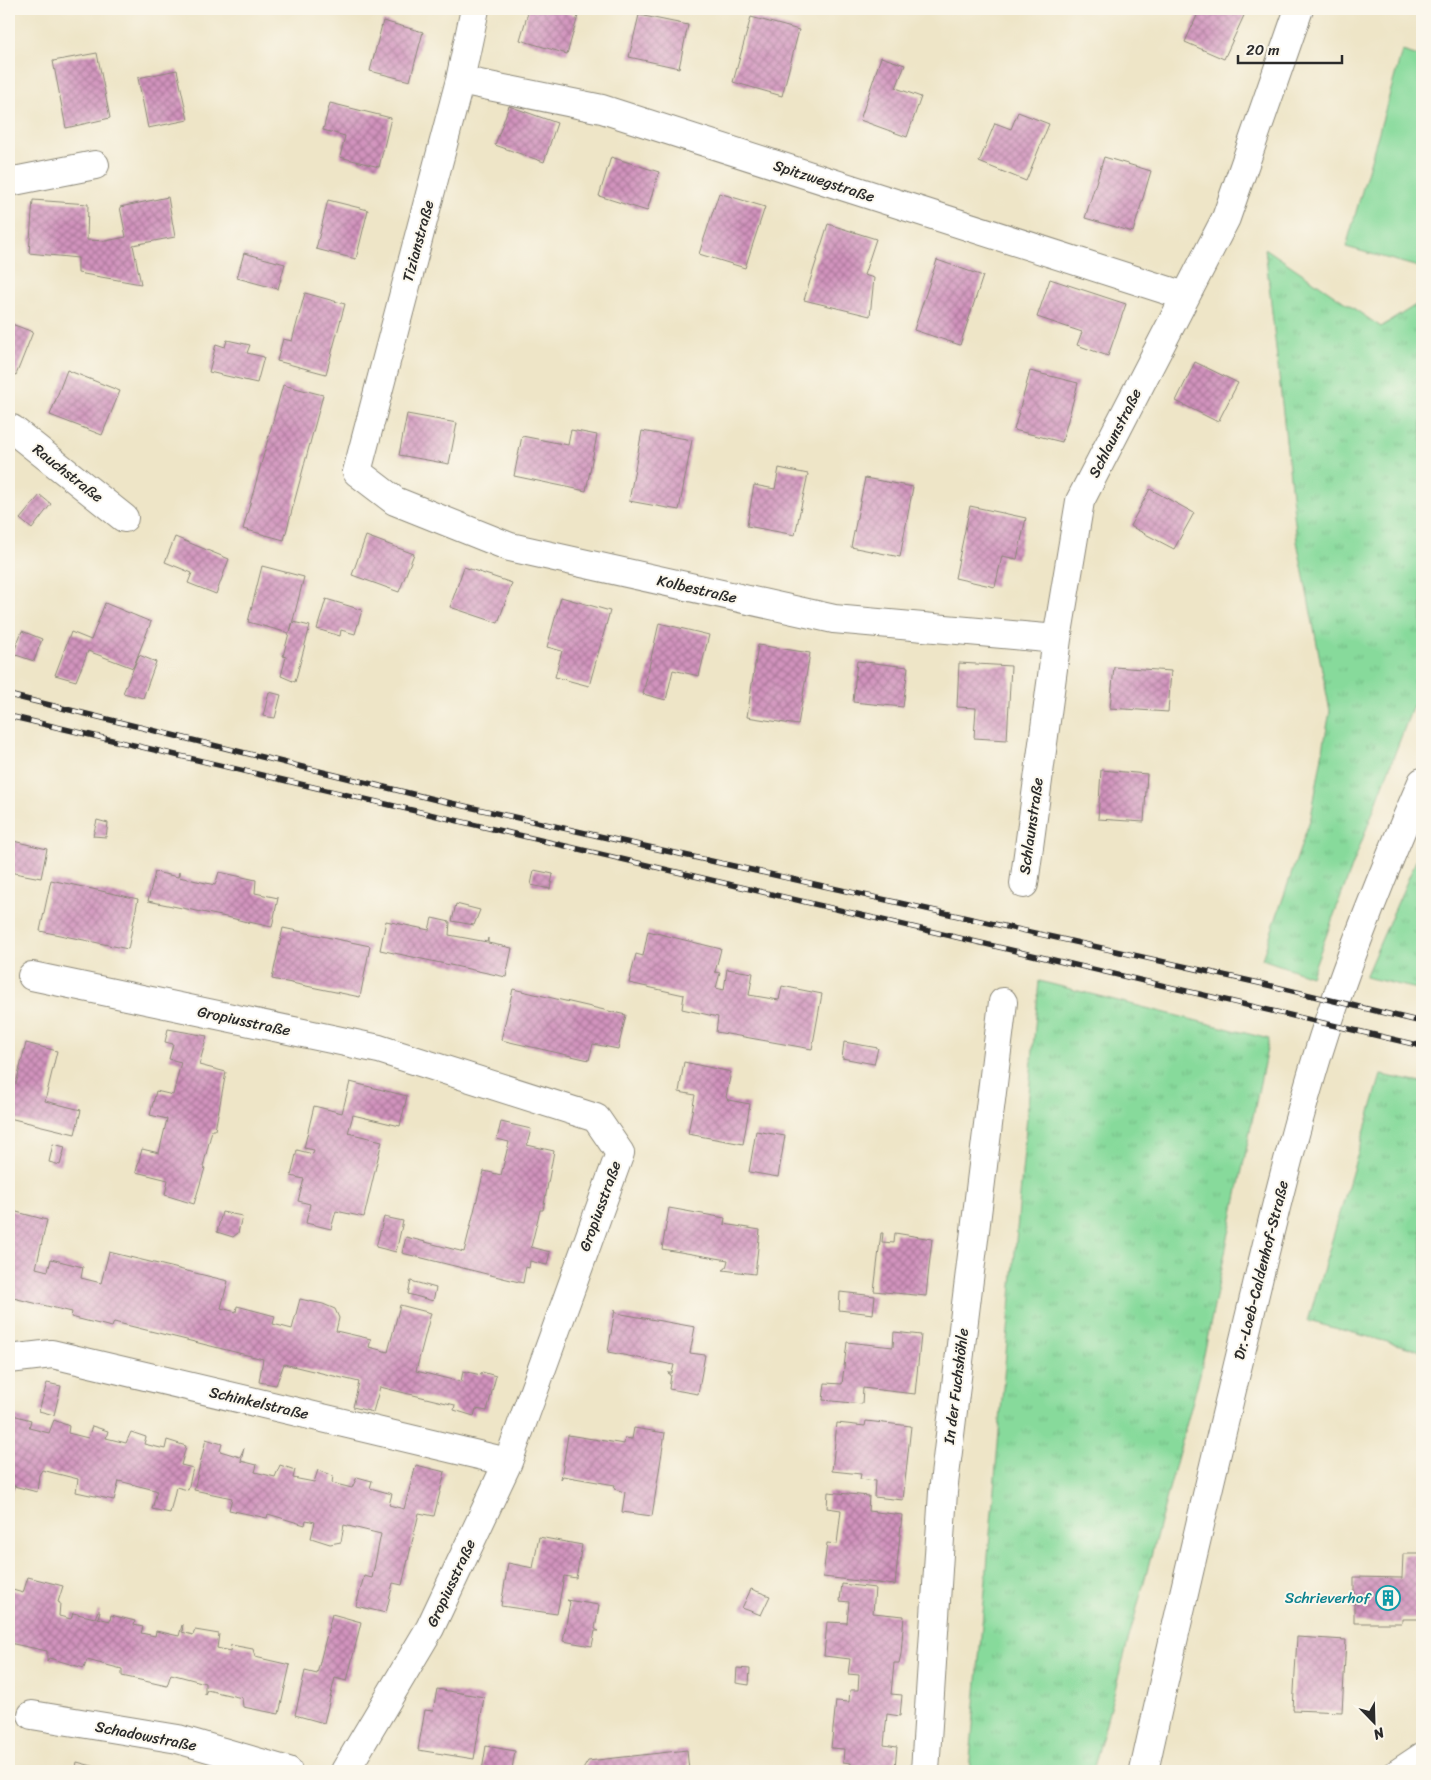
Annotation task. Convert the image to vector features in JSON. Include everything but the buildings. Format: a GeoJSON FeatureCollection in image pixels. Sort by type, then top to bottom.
{"type":"FeatureCollection","features":[{"type":"Feature","properties":{"kind":"street","name":"Tizianstraße"},"geometry":{"type":"LineString","coordinates":[[356,472],[460,80],[475,9]]}},
{"type":"Feature","properties":{"kind":"street","name":"Schlaunstraße"},"geometry":{"type":"LineString","coordinates":[[1024,884],[1057,639],[1080,501],[1226,218],[1299,9]]}},
{"type":"Feature","properties":{"kind":"street","name":"Spitzwegstraße"},"geometry":{"type":"LineString","coordinates":[[460,80],[602,110],[1185,296]]}},
{"type":"Feature","properties":{"kind":"street"},"geometry":{"type":"LineString","coordinates":[[9,182],[95,165]]}},
{"type":"Feature","properties":{"kind":"street","name":"Rauchstraße"},"geometry":{"type":"LineString","coordinates":[[10,431],[124,518]]}},
{"type":"Feature","properties":{"kind":"street","name":"Kolbestraße"},"geometry":{"type":"LineString","coordinates":[[356,472],[394,500],[510,547],[834,619],[1057,639]]}},
{"type":"Feature","properties":{"kind":"street","name":"Dr.-Loeb-Caldenhof-Straße"},"geometry":{"type":"LineString","coordinates":[[1144,1771],[1184,1589],[1246,1328],[1317,1057],[1346,968],[1389,858],[1422,782]]}},
{"type":"Feature","properties":{"kind":"street","name":"Gropiusstraße"},"geometry":{"type":"LineString","coordinates":[[32,976],[379,1049],[596,1118],[620,1153],[508,1462],[430,1628],[346,1771]]}},
{"type":"Feature","properties":{"kind":"street","name":"In der Fuchshöhle"},"geometry":{"type":"LineString","coordinates":[[925,1771],[943,1492],[1003,1002]]}},
{"type":"Feature","properties":{"kind":"street","name":"Schinkelstraße"},"geometry":{"type":"LineString","coordinates":[[9,1359],[52,1354],[508,1462]]}},
{"type":"Feature","properties":{"kind":"street","name":"Schadowstraße"},"geometry":{"type":"LineString","coordinates":[[32,1716],[178,1739],[288,1771]]}},
{"type":"Feature","properties":{"kind":"lane"},"geometry":{"type":"LineString","coordinates":[[1392,1771],[1422,1751]]}},
{"type":"Feature","properties":{"kind":"green space"},"geometry":{"type":"Polygon","coordinates":[[[1402,51],[1422,57],[1422,268],[1346,247],[1402,51]]]}},
{"type":"Feature","properties":{"kind":"green space"},"geometry":{"type":"Polygon","coordinates":[[[1265,248],[1381,327],[1422,301],[1422,687],[1412,708],[1311,976],[1262,959],[1311,817],[1330,711],[1297,541],[1265,248]]]}},
{"type":"Feature","properties":{"kind":"green space"},"geometry":{"type":"Polygon","coordinates":[[[1422,847],[1422,990],[1365,977],[1422,847]]]}},
{"type":"Feature","properties":{"kind":"green space"},"geometry":{"type":"Polygon","coordinates":[[[1039,981],[1269,1039],[1200,1374],[1093,1771],[969,1771],[1039,981]]]}},
{"type":"Feature","properties":{"kind":"green space"},"geometry":{"type":"Polygon","coordinates":[[[1381,1075],[1422,1083],[1422,1351],[1308,1321],[1381,1075]]]}},
{"type":"Feature","properties":{"kind":"railway"},"geometry":{"type":"LineString","coordinates":[[9,695],[433,799],[1259,983],[1422,1022]]}},
{"type":"Feature","properties":{"kind":"railway"},"geometry":{"type":"LineString","coordinates":[[9,716],[1422,1046]]}},
{"type":"Feature","properties":{"kind":"place","name":"Schrieverhof"},"geometry":{"type":"Point","coordinates":[1388,1598]}}]}
